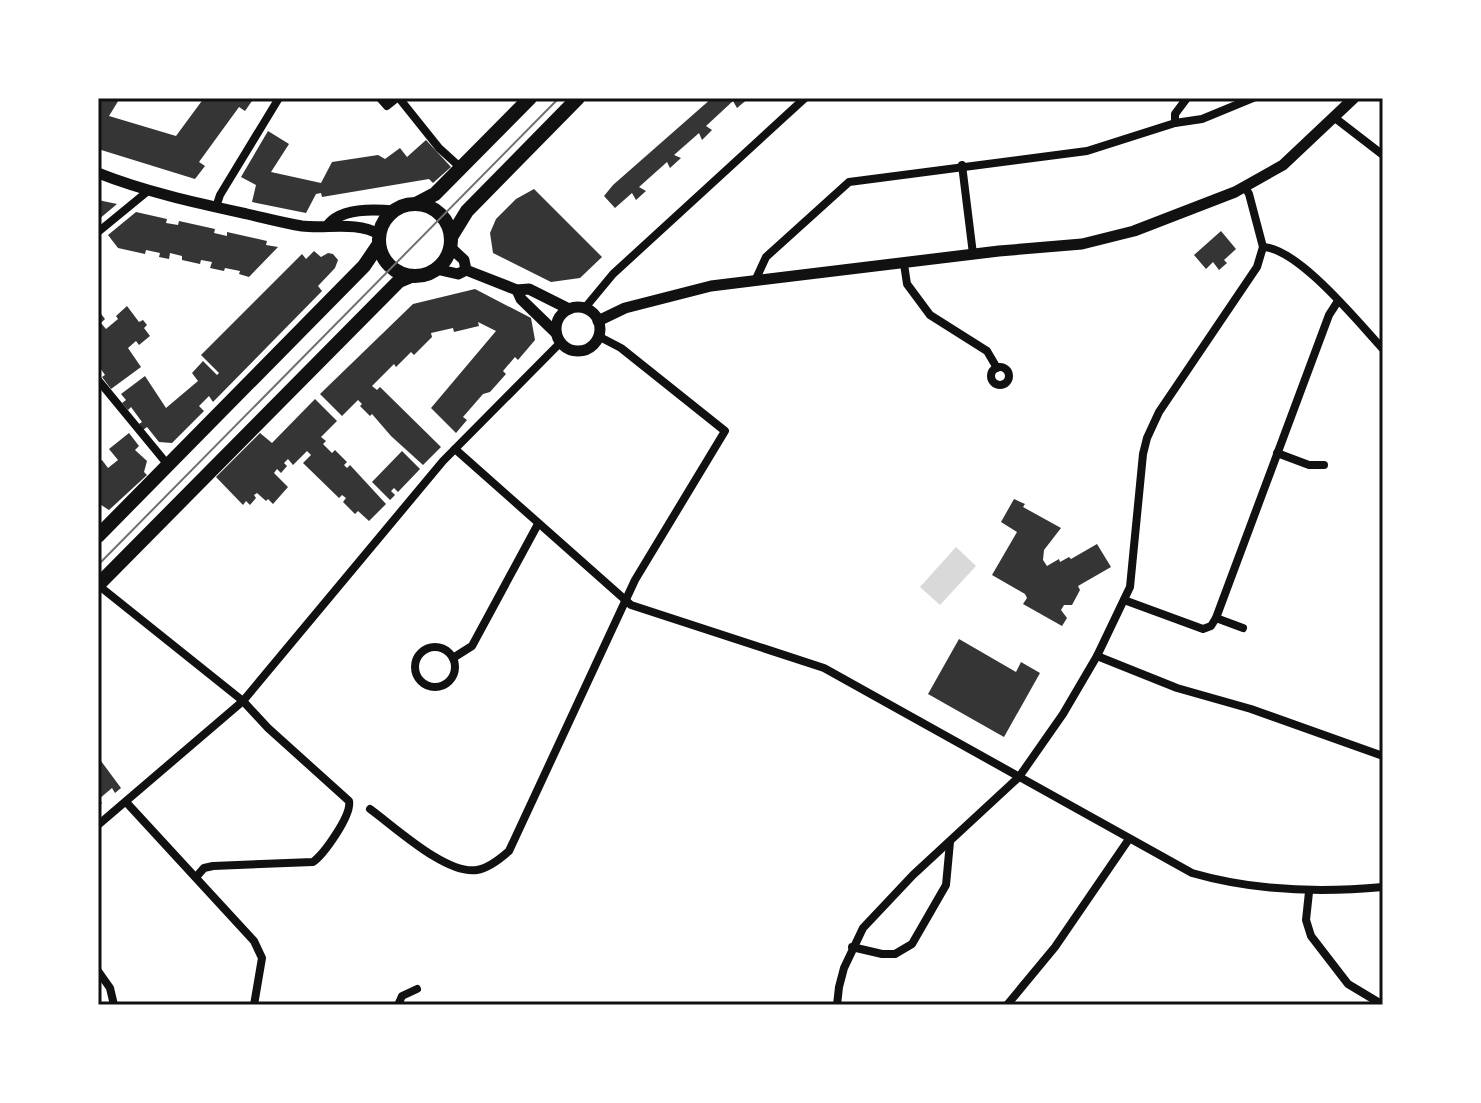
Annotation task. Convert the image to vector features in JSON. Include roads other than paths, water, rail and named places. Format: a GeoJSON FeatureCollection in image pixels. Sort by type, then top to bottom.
{"type":"FeatureCollection","features":[{"type":"Feature","properties":{"kind":"main road"},"geometry":{"type":"LineString","coordinates":[[98,536],[358,273],[379,239],[384,221],[394,211],[435,194],[530,98]]}},
{"type":"Feature","properties":{"kind":"main road"},"geometry":{"type":"LineString","coordinates":[[379,239],[384,259],[392,268],[411,276],[420,276],[436,269],[443,263],[457,223],[578,98]]}},
{"type":"Feature","properties":{"kind":"main road"},"geometry":{"type":"LineString","coordinates":[[416,204],[427,206],[442,217],[450,242]]}},
{"type":"Feature","properties":{"kind":"main road"},"geometry":{"type":"LineString","coordinates":[[98,585],[390,290],[411,276]]}},
{"type":"Feature","properties":{"kind":"street"},"geometry":{"type":"LineString","coordinates":[[216,207],[220,195],[279,98]]}},
{"type":"Feature","properties":{"kind":"street"},"geometry":{"type":"LineString","coordinates":[[380,98],[387,106],[398,98],[439,148],[461,168]]}},
{"type":"Feature","properties":{"kind":"street"},"geometry":{"type":"LineString","coordinates":[[584,309],[613,274],[805,98]]}},
{"type":"Feature","properties":{"kind":"street"},"geometry":{"type":"LineString","coordinates":[[1175,123],[1179,107],[1187,98]]}},
{"type":"Feature","properties":{"kind":"street"},"geometry":{"type":"LineString","coordinates":[[755,281],[766,257],[849,182],[1087,151],[1175,123],[1202,119],[1253,98]]}},
{"type":"Feature","properties":{"kind":"street"},"geometry":{"type":"LineString","coordinates":[[598,321],[625,308],[683,293],[755,281],[1082,244],[1179,215],[1245,187],[1283,165],[1354,98]]}},
{"type":"Feature","properties":{"kind":"street"},"geometry":{"type":"LineString","coordinates":[[1335,118],[1383,155]]}},
{"type":"Feature","properties":{"kind":"street"},"geometry":{"type":"LineString","coordinates":[[962,165],[973,254]]}},
{"type":"Feature","properties":{"kind":"street"},"geometry":{"type":"LineString","coordinates":[[98,173],[148,191],[303,226],[329,224],[336,228],[368,228],[379,239]]}},
{"type":"Feature","properties":{"kind":"street"},"geometry":{"type":"LineString","coordinates":[[837,1005],[839,987],[852,947],[874,914],[1019,777],[1063,714],[1097,656],[1124,600],[1132,575],[1147,438],[1159,412],[1257,267],[1263,247],[1245,187]]}},
{"type":"Feature","properties":{"kind":"street"},"geometry":{"type":"LineString","coordinates":[[98,232],[148,191]]}},
{"type":"Feature","properties":{"kind":"street"},"geometry":{"type":"LineString","coordinates":[[329,224],[334,218],[358,212],[394,211]]}},
{"type":"Feature","properties":{"kind":"street"},"geometry":{"type":"LineString","coordinates":[[450,242],[464,260],[466,270]]}},
{"type":"Feature","properties":{"kind":"street"},"geometry":{"type":"LineString","coordinates":[[1263,247],[1279,249],[1328,289],[1383,349]]}},
{"type":"Feature","properties":{"kind":"street"},"geometry":{"type":"LineString","coordinates":[[904,264],[907,284],[930,315],[987,351],[997,368]]}},
{"type":"Feature","properties":{"kind":"street"},"geometry":{"type":"LineString","coordinates":[[436,269],[458,274],[466,270],[517,290],[529,289],[569,309],[584,309],[598,321],[598,336],[591,347],[571,350],[521,299],[517,290]]}},
{"type":"Feature","properties":{"kind":"street"},"geometry":{"type":"LineString","coordinates":[[1124,600],[1203,629],[1211,626],[1329,315],[1338,301]]}},
{"type":"Feature","properties":{"kind":"street"},"geometry":{"type":"LineString","coordinates":[[98,825],[243,701],[455,449],[558,338],[559,319],[569,309]]}},
{"type":"Feature","properties":{"kind":"street"},"geometry":{"type":"LineString","coordinates":[[370,809],[456,869],[477,870],[495,863],[509,851],[635,580],[725,431],[621,348],[598,336]]}},
{"type":"Feature","properties":{"kind":"street"},"geometry":{"type":"LineString","coordinates":[[98,380],[168,465]]}},
{"type":"Feature","properties":{"kind":"street"},"geometry":{"type":"LineString","coordinates":[[455,449],[625,601],[824,668],[1192,873],[1221,881],[1309,892],[1383,887]]}},
{"type":"Feature","properties":{"kind":"street"},"geometry":{"type":"LineString","coordinates":[[1277,453],[1309,465],[1324,465]]}},
{"type":"Feature","properties":{"kind":"street"},"geometry":{"type":"LineString","coordinates":[[453,658],[472,646],[538,524]]}},
{"type":"Feature","properties":{"kind":"street"},"geometry":{"type":"LineString","coordinates":[[98,585],[243,701],[268,728],[349,801],[351,809],[313,862],[213,866],[204,868],[197,876]]}},
{"type":"Feature","properties":{"kind":"street"},"geometry":{"type":"LineString","coordinates":[[1216,618],[1243,628]]}},
{"type":"Feature","properties":{"kind":"street"},"geometry":{"type":"LineString","coordinates":[[444,648],[453,658],[453,677],[443,686],[429,687],[415,673],[416,660],[424,650],[444,648]]}},
{"type":"Feature","properties":{"kind":"street"},"geometry":{"type":"LineString","coordinates":[[1097,656],[1177,688],[1251,709],[1383,756]]}},
{"type":"Feature","properties":{"kind":"street"},"geometry":{"type":"LineString","coordinates":[[126,802],[197,876],[259,949],[262,958],[254,1005]]}},
{"type":"Feature","properties":{"kind":"street"},"geometry":{"type":"LineString","coordinates":[[1007,1005],[1055,947],[1129,839]]}},
{"type":"Feature","properties":{"kind":"street"},"geometry":{"type":"LineString","coordinates":[[852,947],[895,954],[912,944],[946,885],[950,842]]}},
{"type":"Feature","properties":{"kind":"street"},"geometry":{"type":"LineString","coordinates":[[1309,892],[1306,920],[1311,936],[1348,984],[1383,1005]]}},
{"type":"Feature","properties":{"kind":"street"},"geometry":{"type":"LineString","coordinates":[[98,971],[110,988],[114,1005]]}},
{"type":"Feature","properties":{"kind":"street"},"geometry":{"type":"LineString","coordinates":[[398,1005],[402,996],[417,989]]}},
{"type":"Feature","properties":{"kind":"tram line"},"geometry":{"type":"LineString","coordinates":[[98,565],[559,98]]}}]}
